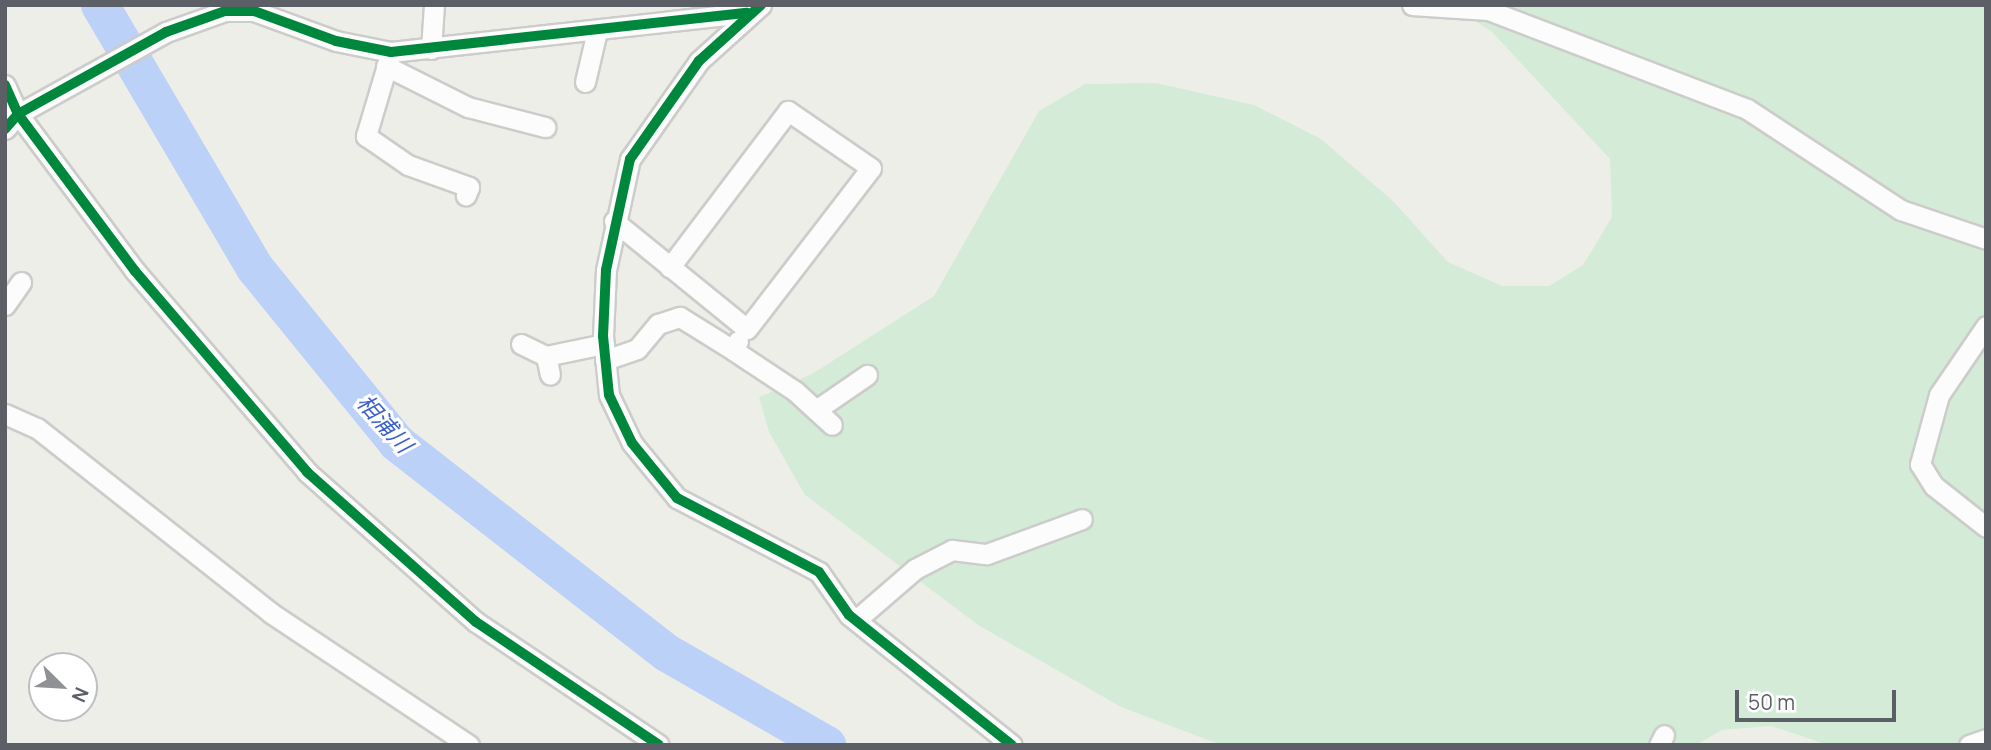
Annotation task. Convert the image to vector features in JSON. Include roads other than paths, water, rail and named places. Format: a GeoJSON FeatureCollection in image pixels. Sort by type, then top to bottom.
{"type":"FeatureCollection","features":[{"type":"Feature","properties":{"kind":"street"},"geometry":{"type":"LineString","coordinates":[[431,49],[434,5]]}},
{"type":"Feature","properties":{"kind":"street"},"geometry":{"type":"LineString","coordinates":[[1412,5],[1488,10],[1747,109],[1901,210],[1986,239]]}},
{"type":"Feature","properties":{"kind":"street"},"geometry":{"type":"LineString","coordinates":[[388,59],[431,49],[597,31],[754,9]]}},
{"type":"Feature","properties":{"kind":"street"},"geometry":{"type":"LineString","coordinates":[[754,9],[657,114],[630,159],[614,221],[605,352],[610,395],[632,443],[677,498],[818,572],[856,620],[1012,745]]}},
{"type":"Feature","properties":{"kind":"street"},"geometry":{"type":"LineString","coordinates":[[18,116],[166,33],[225,11],[254,11],[388,59],[468,107],[545,127]]}},
{"type":"Feature","properties":{"kind":"street"},"geometry":{"type":"LineString","coordinates":[[585,82],[597,31]]}},
{"type":"Feature","properties":{"kind":"street"},"geometry":{"type":"LineString","coordinates":[[388,59],[366,136],[408,165],[470,187],[466,195]]}},
{"type":"Feature","properties":{"kind":"street"},"geometry":{"type":"LineString","coordinates":[[5,85],[18,116],[211,365],[307,472],[476,622],[659,745]]}},
{"type":"Feature","properties":{"kind":"street"},"geometry":{"type":"LineString","coordinates":[[670,267],[788,111],[871,168],[733,350]]}},
{"type":"Feature","properties":{"kind":"street"},"geometry":{"type":"LineString","coordinates":[[614,221],[747,329]]}},
{"type":"Feature","properties":{"kind":"street"},"geometry":{"type":"LineString","coordinates":[[5,305],[21,282]]}},
{"type":"Feature","properties":{"kind":"street"},"geometry":{"type":"LineString","coordinates":[[521,344],[548,366],[605,352],[637,349],[658,324],[680,317],[733,350],[832,425]]}},
{"type":"Feature","properties":{"kind":"street"},"geometry":{"type":"LineString","coordinates":[[1986,326],[1939,396],[1920,464],[1934,486],[1986,527]]}},
{"type":"Feature","properties":{"kind":"street"},"geometry":{"type":"LineString","coordinates":[[816,411],[867,376]]}},
{"type":"Feature","properties":{"kind":"street"},"geometry":{"type":"LineString","coordinates":[[5,414],[37,428],[271,612],[469,745]]}},
{"type":"Feature","properties":{"kind":"street"},"geometry":{"type":"LineString","coordinates":[[856,620],[915,569],[952,550],[987,554],[1082,519]]}},
{"type":"Feature","properties":{"kind":"street"},"geometry":{"type":"LineString","coordinates":[[1969,745],[1986,739]]}},
{"type":"Feature","properties":{"kind":"waterway","name":"相浦川"},"geometry":{"type":"LineString","coordinates":[[100,5],[255,268],[397,443],[667,653],[827,745]]}}]}
